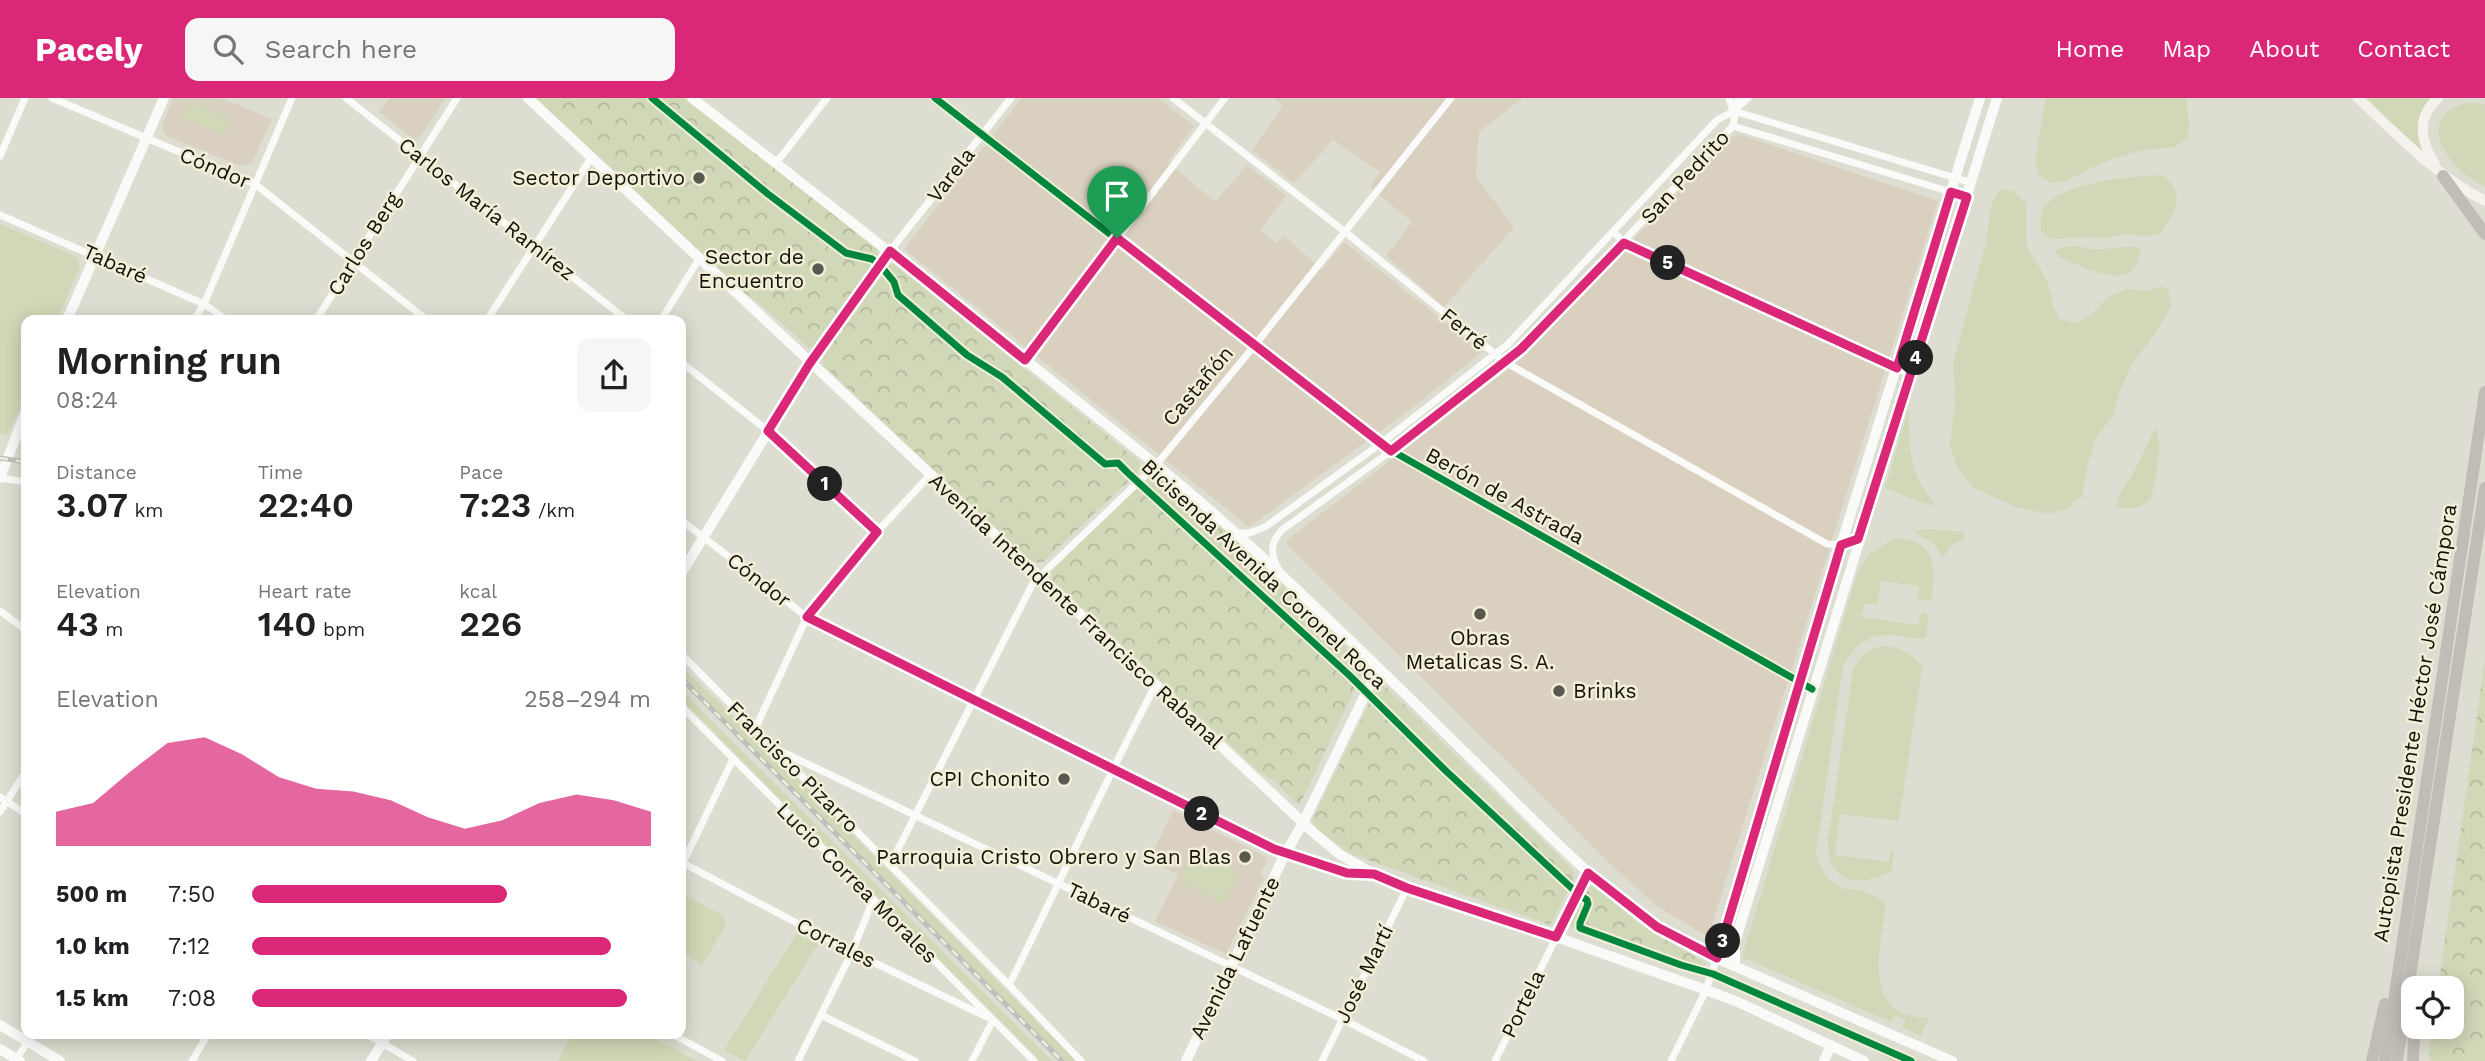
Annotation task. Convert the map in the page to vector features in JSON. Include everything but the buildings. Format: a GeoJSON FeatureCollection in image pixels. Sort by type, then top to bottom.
{"type":"FeatureCollection","features":[{"type":"Feature","properties":{"kind":"highway"},"geometry":{"type":"LineString","coordinates":[[2443,176],[2485,234]]}},
{"type":"Feature","properties":{"kind":"highway","name":"Autopista Presidente Héctor José Cámpora"},"geometry":{"type":"LineString","coordinates":[[2385,1061],[2485,392]]}},
{"type":"Feature","properties":{"kind":"highway","name":"Autopista Presidente Héctor José Cámpora"},"geometry":{"type":"LineString","coordinates":[[2397,1061],[2485,488]]}},
{"type":"Feature","properties":{"kind":"highway"},"geometry":{"type":"LineString","coordinates":[[2418,976],[2421,902]]}},
{"type":"Feature","properties":{"kind":"highway"},"geometry":{"type":"LineString","coordinates":[[2372,1061],[2405,915]]}},
{"type":"Feature","properties":{"kind":"highway"},"geometry":{"type":"LineString","coordinates":[[2413,1061],[2414,1039]]}},
{"type":"Feature","properties":{"kind":"main road"},"geometry":{"type":"LineString","coordinates":[[69,315],[164,98]]}},
{"type":"Feature","properties":{"kind":"main road","name":"Avenida Intendente Francisco Rabanal"},"geometry":{"type":"LineString","coordinates":[[528,98],[1339,854],[1374,874],[1407,888],[1706,990],[1864,1061]]}},
{"type":"Feature","properties":{"kind":"main road"},"geometry":{"type":"LineString","coordinates":[[692,98],[890,251],[1156,465],[1236,533],[1588,873],[1657,927],[1717,958],[1952,1061]]}},
{"type":"Feature","properties":{"kind":"main road"},"geometry":{"type":"LineString","coordinates":[[1717,958],[1841,545],[1980,98]]}},
{"type":"Feature","properties":{"kind":"main road"},"geometry":{"type":"LineString","coordinates":[[1735,965],[1735,942],[1997,98]]}},
{"type":"Feature","properties":{"kind":"main road"},"geometry":{"type":"LineString","coordinates":[[2358,98],[2443,176],[2485,201]]}},
{"type":"Feature","properties":{"kind":"main road"},"geometry":{"type":"LineString","coordinates":[[2438,98],[2426,112],[2422,129],[2427,151],[2443,176]]}},
{"type":"Feature","properties":{"kind":"main road"},"geometry":{"type":"LineString","coordinates":[[686,566],[810,363],[890,251]]}},
{"type":"Feature","properties":{"kind":"main road"},"geometry":{"type":"LineString","coordinates":[[0,478],[21,424]]}},
{"type":"Feature","properties":{"kind":"main road","name":"Avenida Lafuente"},"geometry":{"type":"LineString","coordinates":[[1186,1061],[1285,853],[1303,822],[1378,668]]}},
{"type":"Feature","properties":{"kind":"main road"},"geometry":{"type":"LineString","coordinates":[[0,1025],[21,1034]]}},
{"type":"Feature","properties":{"kind":"main road"},"geometry":{"type":"LineString","coordinates":[[32,1039],[60,1061]]}},
{"type":"Feature","properties":{"kind":"main road"},"geometry":{"type":"LineString","coordinates":[[371,1061],[385,1039]]}},
{"type":"Feature","properties":{"kind":"main road"},"geometry":{"type":"LineString","coordinates":[[1824,1061],[1831,1045]]}},
{"type":"Feature","properties":{"kind":"main road"},"geometry":{"type":"LineString","coordinates":[[0,1049],[19,1060]]}},
{"type":"Feature","properties":{"kind":"street"},"geometry":{"type":"LineString","coordinates":[[0,156],[26,98]]}},
{"type":"Feature","properties":{"kind":"street","name":"Cóndor"},"geometry":{"type":"LineString","coordinates":[[52,98],[255,184],[421,315]]}},
{"type":"Feature","properties":{"kind":"street"},"geometry":{"type":"LineString","coordinates":[[197,315],[292,98]]}},
{"type":"Feature","properties":{"kind":"street","name":"Carlos María Ramírez"},"geometry":{"type":"LineString","coordinates":[[346,98],[621,315]]}},
{"type":"Feature","properties":{"kind":"street","name":"Carlos Berg"},"geometry":{"type":"LineString","coordinates":[[319,315],[457,98]]}},
{"type":"Feature","properties":{"kind":"street"},"geometry":{"type":"LineString","coordinates":[[776,163],[827,98]]}},
{"type":"Feature","properties":{"kind":"street","name":"Berón de Astrada"},"geometry":{"type":"LineString","coordinates":[[935,98],[1380,444],[1812,689]]}},
{"type":"Feature","properties":{"kind":"street","name":"Varela"},"geometry":{"type":"LineString","coordinates":[[890,251],[1011,98]]}},
{"type":"Feature","properties":{"kind":"street","name":"Ferré"},"geometry":{"type":"LineString","coordinates":[[1173,98],[1344,231],[1505,362],[1828,544],[1841,545]]}},
{"type":"Feature","properties":{"kind":"street"},"geometry":{"type":"LineString","coordinates":[[1025,360],[1225,98]]}},
{"type":"Feature","properties":{"kind":"street","name":"Castañón"},"geometry":{"type":"LineString","coordinates":[[890,865],[1028,589],[1038,576],[1156,465],[1451,98]]}},
{"type":"Feature","properties":{"kind":"street","name":"San Pedrito"},"geometry":{"type":"LineString","coordinates":[[1729,98],[1734,111]]}},
{"type":"Feature","properties":{"kind":"street","name":"San Pedrito"},"geometry":{"type":"LineString","coordinates":[[1283,576],[1273,557],[1272,546],[1282,530],[1391,451],[1521,349],[1733,126],[1738,98]]}},
{"type":"Feature","properties":{"kind":"street","name":"San Pedrito"},"geometry":{"type":"LineString","coordinates":[[1236,533],[1249,533],[1265,527],[1380,444],[1508,344],[1717,120],[1734,111],[1748,98]]}},
{"type":"Feature","properties":{"kind":"street"},"geometry":{"type":"LineString","coordinates":[[1734,111],[1972,183]]}},
{"type":"Feature","properties":{"kind":"street"},"geometry":{"type":"LineString","coordinates":[[1733,126],[1967,197]]}},
{"type":"Feature","properties":{"kind":"street"},"geometry":{"type":"LineString","coordinates":[[490,315],[591,158]]}},
{"type":"Feature","properties":{"kind":"street","name":"Tabaré"},"geometry":{"type":"LineString","coordinates":[[0,215],[204,304],[220,315]]}},
{"type":"Feature","properties":{"kind":"street"},"geometry":{"type":"LineString","coordinates":[[1614,232],[1624,243],[1911,374]]}},
{"type":"Feature","properties":{"kind":"street"},"geometry":{"type":"LineString","coordinates":[[664,315],[699,259]]}},
{"type":"Feature","properties":{"kind":"street"},"geometry":{"type":"LineString","coordinates":[[686,366],[768,431],[877,532]]}},
{"type":"Feature","properties":{"kind":"street"},"geometry":{"type":"LineString","coordinates":[[16,438],[21,434]]}},
{"type":"Feature","properties":{"kind":"street"},"geometry":{"type":"LineString","coordinates":[[755,729],[807,617],[877,532],[930,475]]}},
{"type":"Feature","properties":{"kind":"street"},"geometry":{"type":"LineString","coordinates":[[0,478],[21,481]]}},
{"type":"Feature","properties":{"kind":"street","name":"Cóndor"},"geometry":{"type":"LineString","coordinates":[[686,524],[807,617],[1111,770],[1285,853],[1347,873],[1374,874]]}},
{"type":"Feature","properties":{"kind":"street"},"geometry":{"type":"LineString","coordinates":[[1841,545],[1858,539]]}},
{"type":"Feature","properties":{"kind":"street"},"geometry":{"type":"LineString","coordinates":[[0,611],[21,626]]}},
{"type":"Feature","properties":{"kind":"street","name":"Francisco Pizarro"},"geometry":{"type":"LineString","coordinates":[[686,659],[1081,1061]]}},
{"type":"Feature","properties":{"kind":"street"},"geometry":{"type":"LineString","coordinates":[[1009,985],[1111,770],[1156,684]]}},
{"type":"Feature","properties":{"kind":"street","name":"Lucio Correa Morales"},"geometry":{"type":"LineString","coordinates":[[686,711],[1034,1061]]}},
{"type":"Feature","properties":{"kind":"street","name":"Tabaré"},"geometry":{"type":"LineString","coordinates":[[772,747],[1342,1019],[1424,1061]]}},
{"type":"Feature","properties":{"kind":"street"},"geometry":{"type":"LineString","coordinates":[[686,854],[733,759]]}},
{"type":"Feature","properties":{"kind":"street"},"geometry":{"type":"LineString","coordinates":[[0,812],[4,799],[21,777]]}},
{"type":"Feature","properties":{"kind":"street"},"geometry":{"type":"LineString","coordinates":[[4,799],[21,811]]}},
{"type":"Feature","properties":{"kind":"street","name":"Corrales"},"geometry":{"type":"LineString","coordinates":[[686,864],[852,951],[993,1020]]}},
{"type":"Feature","properties":{"kind":"street","name":"Portela"},"geometry":{"type":"LineString","coordinates":[[1495,1061],[1588,873]]}},
{"type":"Feature","properties":{"kind":"street","name":"José Martí"},"geometry":{"type":"LineString","coordinates":[[1322,1061],[1407,888]]}},
{"type":"Feature","properties":{"kind":"street"},"geometry":{"type":"LineString","coordinates":[[798,1061],[852,951],[873,900]]}},
{"type":"Feature","properties":{"kind":"street"},"geometry":{"type":"LineString","coordinates":[[1671,1061],[1706,990],[1717,958]]}},
{"type":"Feature","properties":{"kind":"street"},"geometry":{"type":"LineString","coordinates":[[821,1015],[915,1061]]}},
{"type":"Feature","properties":{"kind":"street"},"geometry":{"type":"LineString","coordinates":[[972,1061],[993,1020]]}},
{"type":"Feature","properties":{"kind":"street"},"geometry":{"type":"LineString","coordinates":[[19,1060],[30,1039]]}},
{"type":"Feature","properties":{"kind":"street"},"geometry":{"type":"LineString","coordinates":[[192,1061],[205,1039]]}},
{"type":"Feature","properties":{"kind":"street"},"geometry":{"type":"LineString","coordinates":[[374,1039],[413,1061]]}},
{"type":"Feature","properties":{"kind":"street"},"geometry":{"type":"LineString","coordinates":[[681,1039],[722,1061]]}},
{"type":"Feature","properties":{"kind":"shaded area"},"geometry":{"type":"Polygon","coordinates":[[[173,98],[221,98],[272,119],[252,163],[240,166],[165,135],[162,126],[173,98]]]}},
{"type":"Feature","properties":{"kind":"shaded area"},"geometry":{"type":"Polygon","coordinates":[[[390,98],[446,98],[419,138],[414,139],[379,112],[390,98]]]}},
{"type":"Feature","properties":{"kind":"shaded area"},"geometry":{"type":"Polygon","coordinates":[[[1022,98],[1161,98],[1160,100],[1194,126],[1168,162],[1215,202],[1247,165],[1286,196],[1260,231],[1277,243],[1283,235],[1322,269],[1344,242],[1482,352],[1412,408],[1249,527],[904,249],[1022,98]]]}},
{"type":"Feature","properties":{"kind":"shaded area"},"geometry":{"type":"Polygon","coordinates":[[[1273,98],[1523,98],[1479,132],[1476,177],[1514,227],[1444,307],[1386,256],[1412,222],[1370,187],[1380,172],[1333,140],[1294,183],[1252,150],[1283,106],[1273,98]]]}},
{"type":"Feature","properties":{"kind":"shaded area"},"geometry":{"type":"Polygon","coordinates":[[[1738,134],[1938,201],[1708,937],[1657,906],[1620,873],[1287,545],[1287,540],[1519,361],[1727,140],[1738,134]]]}},
{"type":"Feature","properties":{"kind":"shaded area"},"geometry":{"type":"Polygon","coordinates":[[[1173,810],[1268,858],[1260,874],[1264,877],[1226,954],[1155,921],[1178,875],[1149,861],[1173,810]]]}},
{"type":"Feature","properties":{"kind":"green space"},"geometry":{"type":"Polygon","coordinates":[[[536,98],[684,98],[877,247],[878,259],[813,348],[809,348],[745,293],[536,98]]]}},
{"type":"Feature","properties":{"kind":"green space"},"geometry":{"type":"Polygon","coordinates":[[[2046,98],[2186,98],[2188,138],[2175,147],[2143,150],[2114,158],[2065,181],[2051,183],[2040,176],[2035,161],[2046,98]]]}},
{"type":"Feature","properties":{"kind":"green space"},"geometry":{"type":"Polygon","coordinates":[[[2364,98],[2433,98],[2424,109],[2425,155],[2364,98]]]}},
{"type":"Feature","properties":{"kind":"green space"},"geometry":{"type":"Polygon","coordinates":[[[190,101],[231,118],[224,135],[182,118],[190,101]]]}},
{"type":"Feature","properties":{"kind":"green space"},"geometry":{"type":"Polygon","coordinates":[[[2472,102],[2485,105],[2485,186],[2458,168],[2441,142],[2439,129],[2442,118],[2453,108],[2472,102]]]}},
{"type":"Feature","properties":{"kind":"green space"},"geometry":{"type":"Polygon","coordinates":[[[2163,175],[2174,190],[2176,203],[2161,233],[2146,236],[2124,234],[2105,238],[2051,239],[2041,231],[2041,214],[2048,203],[2060,195],[2115,179],[2163,175]]]}},
{"type":"Feature","properties":{"kind":"green space"},"geometry":{"type":"Polygon","coordinates":[[[2001,189],[2013,191],[2026,203],[2026,245],[2048,282],[2059,319],[2078,323],[2092,314],[2109,296],[2127,289],[2144,291],[2162,286],[2169,291],[2171,305],[2157,331],[2132,364],[2119,393],[2114,414],[2097,436],[2089,459],[2082,497],[2075,500],[2069,508],[2049,514],[2016,507],[1974,488],[1957,468],[1950,446],[1955,399],[1953,364],[1986,242],[1992,201],[2001,189]]]}},
{"type":"Feature","properties":{"kind":"green space"},"geometry":{"type":"Polygon","coordinates":[[[0,224],[77,257],[80,267],[59,315],[21,315],[21,405],[8,435],[0,434],[0,224]]]}},
{"type":"Feature","properties":{"kind":"green space"},"geometry":{"type":"Polygon","coordinates":[[[2078,246],[2096,250],[2132,246],[2140,249],[2136,264],[2129,272],[2107,275],[2058,257],[2055,252],[2062,247],[2078,246]]]}},
{"type":"Feature","properties":{"kind":"green space"},"geometry":{"type":"Polygon","coordinates":[[[893,263],[1139,461],[1140,470],[1042,563],[1030,561],[823,365],[823,355],[893,263]]]}},
{"type":"Feature","properties":{"kind":"green space"},"geometry":{"type":"Polygon","coordinates":[[[1909,407],[1910,447],[1915,471],[1936,505],[1922,503],[1885,488],[1909,407]]]}},
{"type":"Feature","properties":{"kind":"green space"},"geometry":{"type":"Polygon","coordinates":[[[2155,428],[2159,453],[2151,499],[2135,508],[2116,507],[2119,495],[2136,468],[2155,428]]]}},
{"type":"Feature","properties":{"kind":"green space"},"geometry":{"type":"Polygon","coordinates":[[[1158,475],[1268,562],[1274,577],[1363,664],[1364,670],[1300,804],[1273,780],[1258,771],[1051,579],[1051,569],[1151,476],[1158,475]]]}},
{"type":"Feature","properties":{"kind":"green space"},"geometry":{"type":"Polygon","coordinates":[[[1926,529],[1963,532],[1965,538],[1949,547],[1943,558],[1934,544],[1914,532],[1926,529]]]}},
{"type":"Feature","properties":{"kind":"green space"},"geometry":{"type":"Polygon","coordinates":[[[1894,538],[1919,544],[1926,550],[1933,567],[1931,601],[1918,599],[1919,586],[1881,581],[1877,605],[1864,603],[1862,617],[1918,625],[1921,612],[1929,615],[1926,637],[1883,635],[1868,639],[1855,649],[1843,666],[1816,853],[1822,870],[1838,886],[1867,893],[1886,905],[1879,960],[1879,978],[1883,994],[1892,1006],[1907,1015],[1929,1018],[1921,1036],[1902,1027],[1906,1020],[1895,1015],[1891,1022],[1742,957],[1858,571],[1869,555],[1894,538]]]}},
{"type":"Feature","properties":{"kind":"green space"},"geometry":{"type":"Polygon","coordinates":[[[1882,646],[1905,651],[1922,667],[1899,821],[1840,814],[1835,855],[1889,862],[1890,851],[1894,852],[1891,872],[1867,880],[1856,880],[1839,873],[1833,865],[1828,840],[1853,671],[1864,655],[1882,646]]]}},
{"type":"Feature","properties":{"kind":"green space"},"geometry":{"type":"Polygon","coordinates":[[[2485,659],[2485,1061],[2431,1061],[2431,1039],[2464,1039],[2464,976],[2440,976],[2485,659]]]}},
{"type":"Feature","properties":{"kind":"green space"},"geometry":{"type":"Polygon","coordinates":[[[686,671],[794,775],[1076,1061],[1065,1061],[686,681],[686,671]]]}},
{"type":"Feature","properties":{"kind":"green space"},"geometry":{"type":"Polygon","coordinates":[[[1385,686],[1572,869],[1575,877],[1550,925],[1351,854],[1313,826],[1313,818],[1377,688],[1385,686]]]}},
{"type":"Feature","properties":{"kind":"green space"},"geometry":{"type":"Polygon","coordinates":[[[686,695],[1052,1061],[1040,1061],[686,704],[686,695]]]}},
{"type":"Feature","properties":{"kind":"green space"},"geometry":{"type":"Polygon","coordinates":[[[1195,851],[1240,873],[1224,904],[1180,882],[1195,851]]]}},
{"type":"Feature","properties":{"kind":"green space"},"geometry":{"type":"Polygon","coordinates":[[[1596,887],[1639,924],[1706,963],[1702,974],[1681,969],[1571,927],[1568,922],[1587,888],[1596,887]]]}},
{"type":"Feature","properties":{"kind":"green space"},"geometry":{"type":"Polygon","coordinates":[[[686,896],[724,916],[726,925],[702,965],[686,954],[686,896]]]}},
{"type":"Feature","properties":{"kind":"green space"},"geometry":{"type":"Polygon","coordinates":[[[797,933],[818,944],[745,1061],[724,1050],[797,933]]]}},
{"type":"Feature","properties":{"kind":"green space"},"geometry":{"type":"Polygon","coordinates":[[[1721,971],[1839,1027],[1920,1061],[1891,1061],[1842,1032],[1718,980],[1721,971]]]}},
{"type":"Feature","properties":{"kind":"green space"},"geometry":{"type":"Polygon","coordinates":[[[569,1039],[656,1039],[696,1061],[558,1061],[569,1039]]]}},
{"type":"Feature","properties":{"kind":"railway"},"geometry":{"type":"LineString","coordinates":[[0,458],[21,461]]}},
{"type":"Feature","properties":{"kind":"railway"},"geometry":{"type":"LineString","coordinates":[[686,683],[1062,1061]]}},
{"type":"Feature","properties":{"kind":"cycle path","name":"Bicisenda Avenida Coronel Roca"},"geometry":{"type":"LineString","coordinates":[[652,98],[768,194],[846,253],[872,259],[880,265],[894,282],[898,295],[967,355],[1002,377],[1105,464],[1118,463],[1349,675],[1446,771],[1587,900],[1580,928],[1713,974],[1911,1061]]}},
{"type":"Feature","properties":{"kind":"cycle path"},"geometry":{"type":"LineString","coordinates":[[935,98],[1380,444],[1812,689]]}},
{"type":"Feature","properties":{"kind":"place","name":"Sector Deportivo"},"geometry":{"type":"Point","coordinates":[699,178]}},
{"type":"Feature","properties":{"kind":"place","name":"Sector de Encuentro"},"geometry":{"type":"Point","coordinates":[818,269]}},
{"type":"Feature","properties":{"kind":"place","name":"Obras Metalicas S. A."},"geometry":{"type":"Point","coordinates":[1480,614]}},
{"type":"Feature","properties":{"kind":"place","name":"Brinks"},"geometry":{"type":"Point","coordinates":[1559,691]}},
{"type":"Feature","properties":{"kind":"place","name":"CPI Chonito"},"geometry":{"type":"Point","coordinates":[1064,779]}},
{"type":"Feature","properties":{"kind":"place","name":"Parroquia Cristo Obrero y San Blas"},"geometry":{"type":"Point","coordinates":[1245,857]}},
{"type":"Feature","properties":{"kind":"route"},"geometry":{"type":"LineString","coordinates":[[1951,192],[1967,197],[1858,539],[1841,545],[1717,958],[1657,927],[1588,873],[1556,937],[1407,888],[1374,874],[1347,873],[1285,853],[1111,770],[807,617],[877,532],[768,431],[810,363],[890,251],[1025,360],[1117,238],[1391,451],[1521,349],[1624,243],[1897,368],[1951,192]]}}]}
